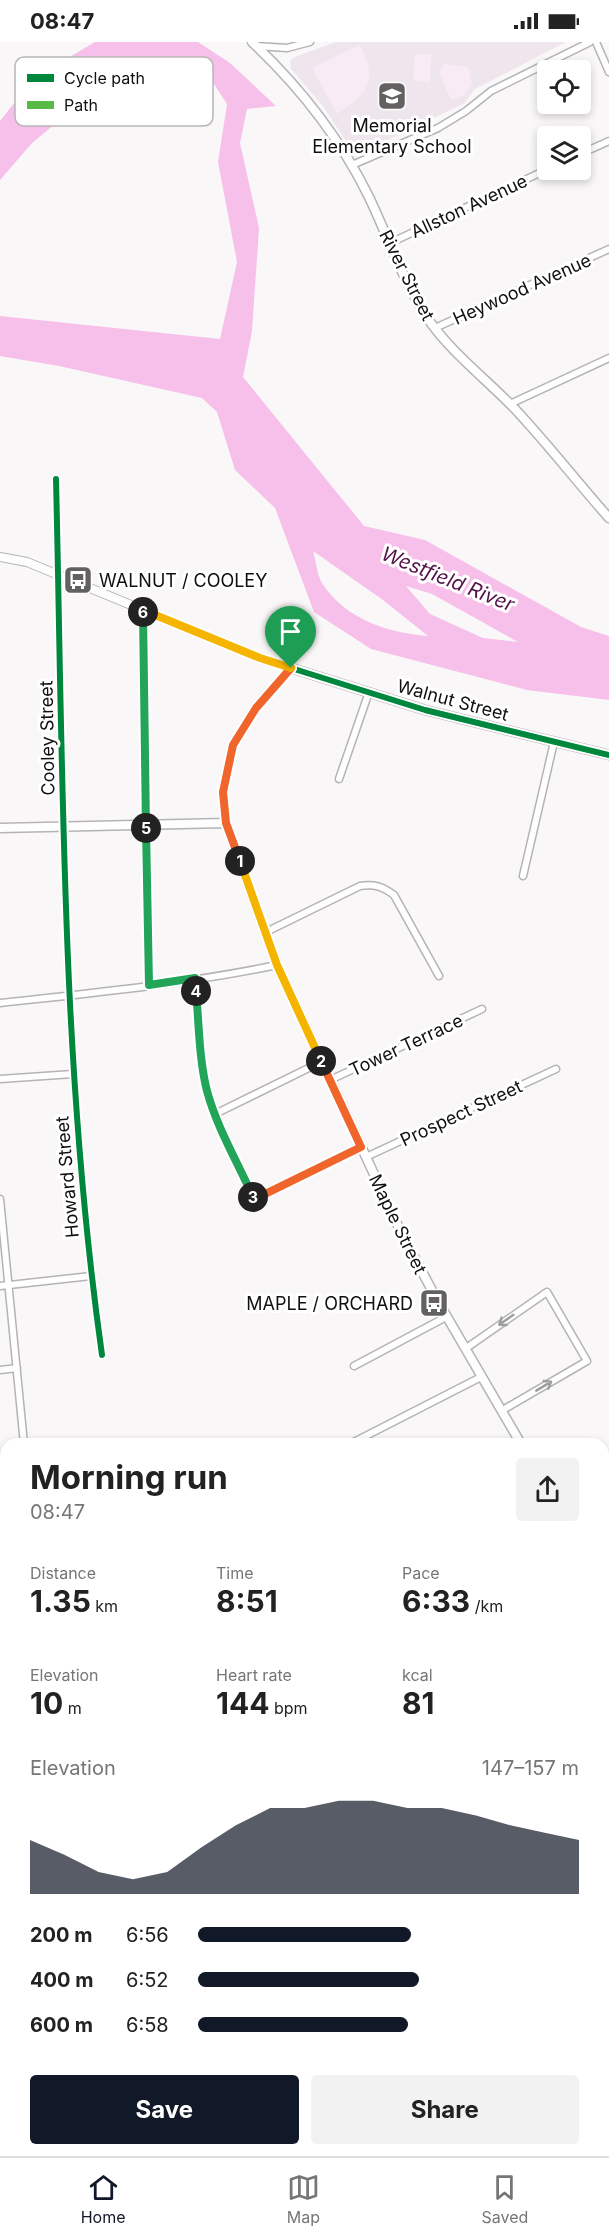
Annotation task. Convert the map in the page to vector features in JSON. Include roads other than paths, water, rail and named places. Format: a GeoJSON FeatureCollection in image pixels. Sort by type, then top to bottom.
{"type":"FeatureCollection","features":[{"type":"Feature","properties":{"kind":"main road","name":"River Street"},"geometry":{"type":"LineString","coordinates":[[254,44],[317,112],[352,165],[411,290],[435,328],[510,404],[609,518]]}},
{"type":"Feature","properties":{"kind":"main road","name":"Walnut Street"},"geometry":{"type":"LineString","coordinates":[[291,668],[436,713],[609,756]]}},
{"type":"Feature","properties":{"kind":"main road","name":"Maple Street"},"geometry":{"type":"LineString","coordinates":[[291,668],[256,708],[233,745],[223,792],[226,823],[277,965],[361,1147],[417,1264],[517,1438]]}},
{"type":"Feature","properties":{"kind":"main road"},"geometry":{"type":"LineString","coordinates":[[0,828],[226,823]]}},
{"type":"Feature","properties":{"kind":"street"},"geometry":{"type":"LineString","coordinates":[[254,44],[294,48],[310,42]]}},
{"type":"Feature","properties":{"kind":"street"},"geometry":{"type":"LineString","coordinates":[[352,165],[438,128],[496,88],[590,42]]}},
{"type":"Feature","properties":{"kind":"street"},"geometry":{"type":"LineString","coordinates":[[596,42],[609,72]]}},
{"type":"Feature","properties":{"kind":"street"},"geometry":{"type":"LineString","coordinates":[[591,149],[609,141]]}},
{"type":"Feature","properties":{"kind":"street","name":"Allston Avenue"},"geometry":{"type":"LineString","coordinates":[[390,243],[537,174]]}},
{"type":"Feature","properties":{"kind":"street","name":"Heywood Avenue"},"geometry":{"type":"LineString","coordinates":[[435,328],[609,249]]}},
{"type":"Feature","properties":{"kind":"street"},"geometry":{"type":"LineString","coordinates":[[510,404],[609,358]]}},
{"type":"Feature","properties":{"kind":"street","name":"Cooley Street"},"geometry":{"type":"LineString","coordinates":[[56,479],[69,996]]}},
{"type":"Feature","properties":{"kind":"street","name":"Walnut Street"},"geometry":{"type":"LineString","coordinates":[[0,557],[27,562],[260,658],[291,668]]}},
{"type":"Feature","properties":{"kind":"street"},"geometry":{"type":"LineString","coordinates":[[143,610],[149,985]]}},
{"type":"Feature","properties":{"kind":"street"},"geometry":{"type":"LineString","coordinates":[[339,779],[369,692]]}},
{"type":"Feature","properties":{"kind":"street"},"geometry":{"type":"LineString","coordinates":[[524,876],[554,742]]}},
{"type":"Feature","properties":{"kind":"street"},"geometry":{"type":"LineString","coordinates":[[266,932],[360,886],[373,884],[383,887],[394,895],[439,976]]}},
{"type":"Feature","properties":{"kind":"street"},"geometry":{"type":"LineString","coordinates":[[0,1003],[69,996],[277,965]]}},
{"type":"Feature","properties":{"kind":"street"},"geometry":{"type":"LineString","coordinates":[[195,978],[204,1079],[215,1114],[255,1199],[361,1147]]}},
{"type":"Feature","properties":{"kind":"street","name":"Howard Street"},"geometry":{"type":"LineString","coordinates":[[69,996],[73,1074],[91,1276],[102,1355]]}},
{"type":"Feature","properties":{"kind":"street","name":"Tower Terrace"},"geometry":{"type":"LineString","coordinates":[[330,1080],[482,1010]]}},
{"type":"Feature","properties":{"kind":"street"},"geometry":{"type":"LineString","coordinates":[[215,1114],[321,1062]]}},
{"type":"Feature","properties":{"kind":"street","name":"Prospect Street"},"geometry":{"type":"LineString","coordinates":[[366,1157],[556,1069]]}},
{"type":"Feature","properties":{"kind":"street"},"geometry":{"type":"LineString","coordinates":[[0,1079],[73,1074]]}},
{"type":"Feature","properties":{"kind":"street"},"geometry":{"type":"LineString","coordinates":[[0,1199],[23,1438]]}},
{"type":"Feature","properties":{"kind":"street"},"geometry":{"type":"LineString","coordinates":[[0,1286],[91,1276]]}},
{"type":"Feature","properties":{"kind":"street"},"geometry":{"type":"LineString","coordinates":[[465,1349],[547,1292],[587,1361],[501,1412]]}},
{"type":"Feature","properties":{"kind":"street"},"geometry":{"type":"LineString","coordinates":[[354,1366],[446,1317]]}},
{"type":"Feature","properties":{"kind":"street"},"geometry":{"type":"LineString","coordinates":[[0,1370],[17,1368]]}},
{"type":"Feature","properties":{"kind":"street"},"geometry":{"type":"LineString","coordinates":[[362,1438],[481,1377]]}},
{"type":"Feature","properties":{"kind":"water","name":"Westfield River"},"geometry":{"type":"Polygon","coordinates":[[[95,42],[198,42],[230,63],[276,106],[247,109],[240,143],[259,228],[252,331],[243,377],[364,526],[425,540],[581,627],[609,636],[609,700],[527,690],[371,649],[314,612],[275,508],[235,470],[217,412],[202,398],[59,366],[0,356],[0,316],[220,339],[237,262],[218,162],[227,104],[213,83],[213,57],[70,57],[95,42]],[[313,551],[322,583],[343,606],[355,615],[398,632],[428,636],[383,600],[313,551]],[[406,586],[430,614],[483,638],[518,642],[432,594],[406,586]]]}},
{"type":"Feature","properties":{"kind":"water"},"geometry":{"type":"Polygon","coordinates":[[[15,102],[15,126],[53,126],[32,143],[0,180],[0,121],[15,102]]]}},
{"type":"Feature","properties":{"kind":"place","name":"Memorial Elementary School"},"geometry":{"type":"Point","coordinates":[392,96]}},
{"type":"Feature","properties":{"kind":"place","name":"WALNUT / COOLEY"},"geometry":{"type":"Point","coordinates":[78,580]}},
{"type":"Feature","properties":{"kind":"place","name":"MAPLE / ORCHARD"},"geometry":{"type":"Point","coordinates":[434,1303]}}]}
